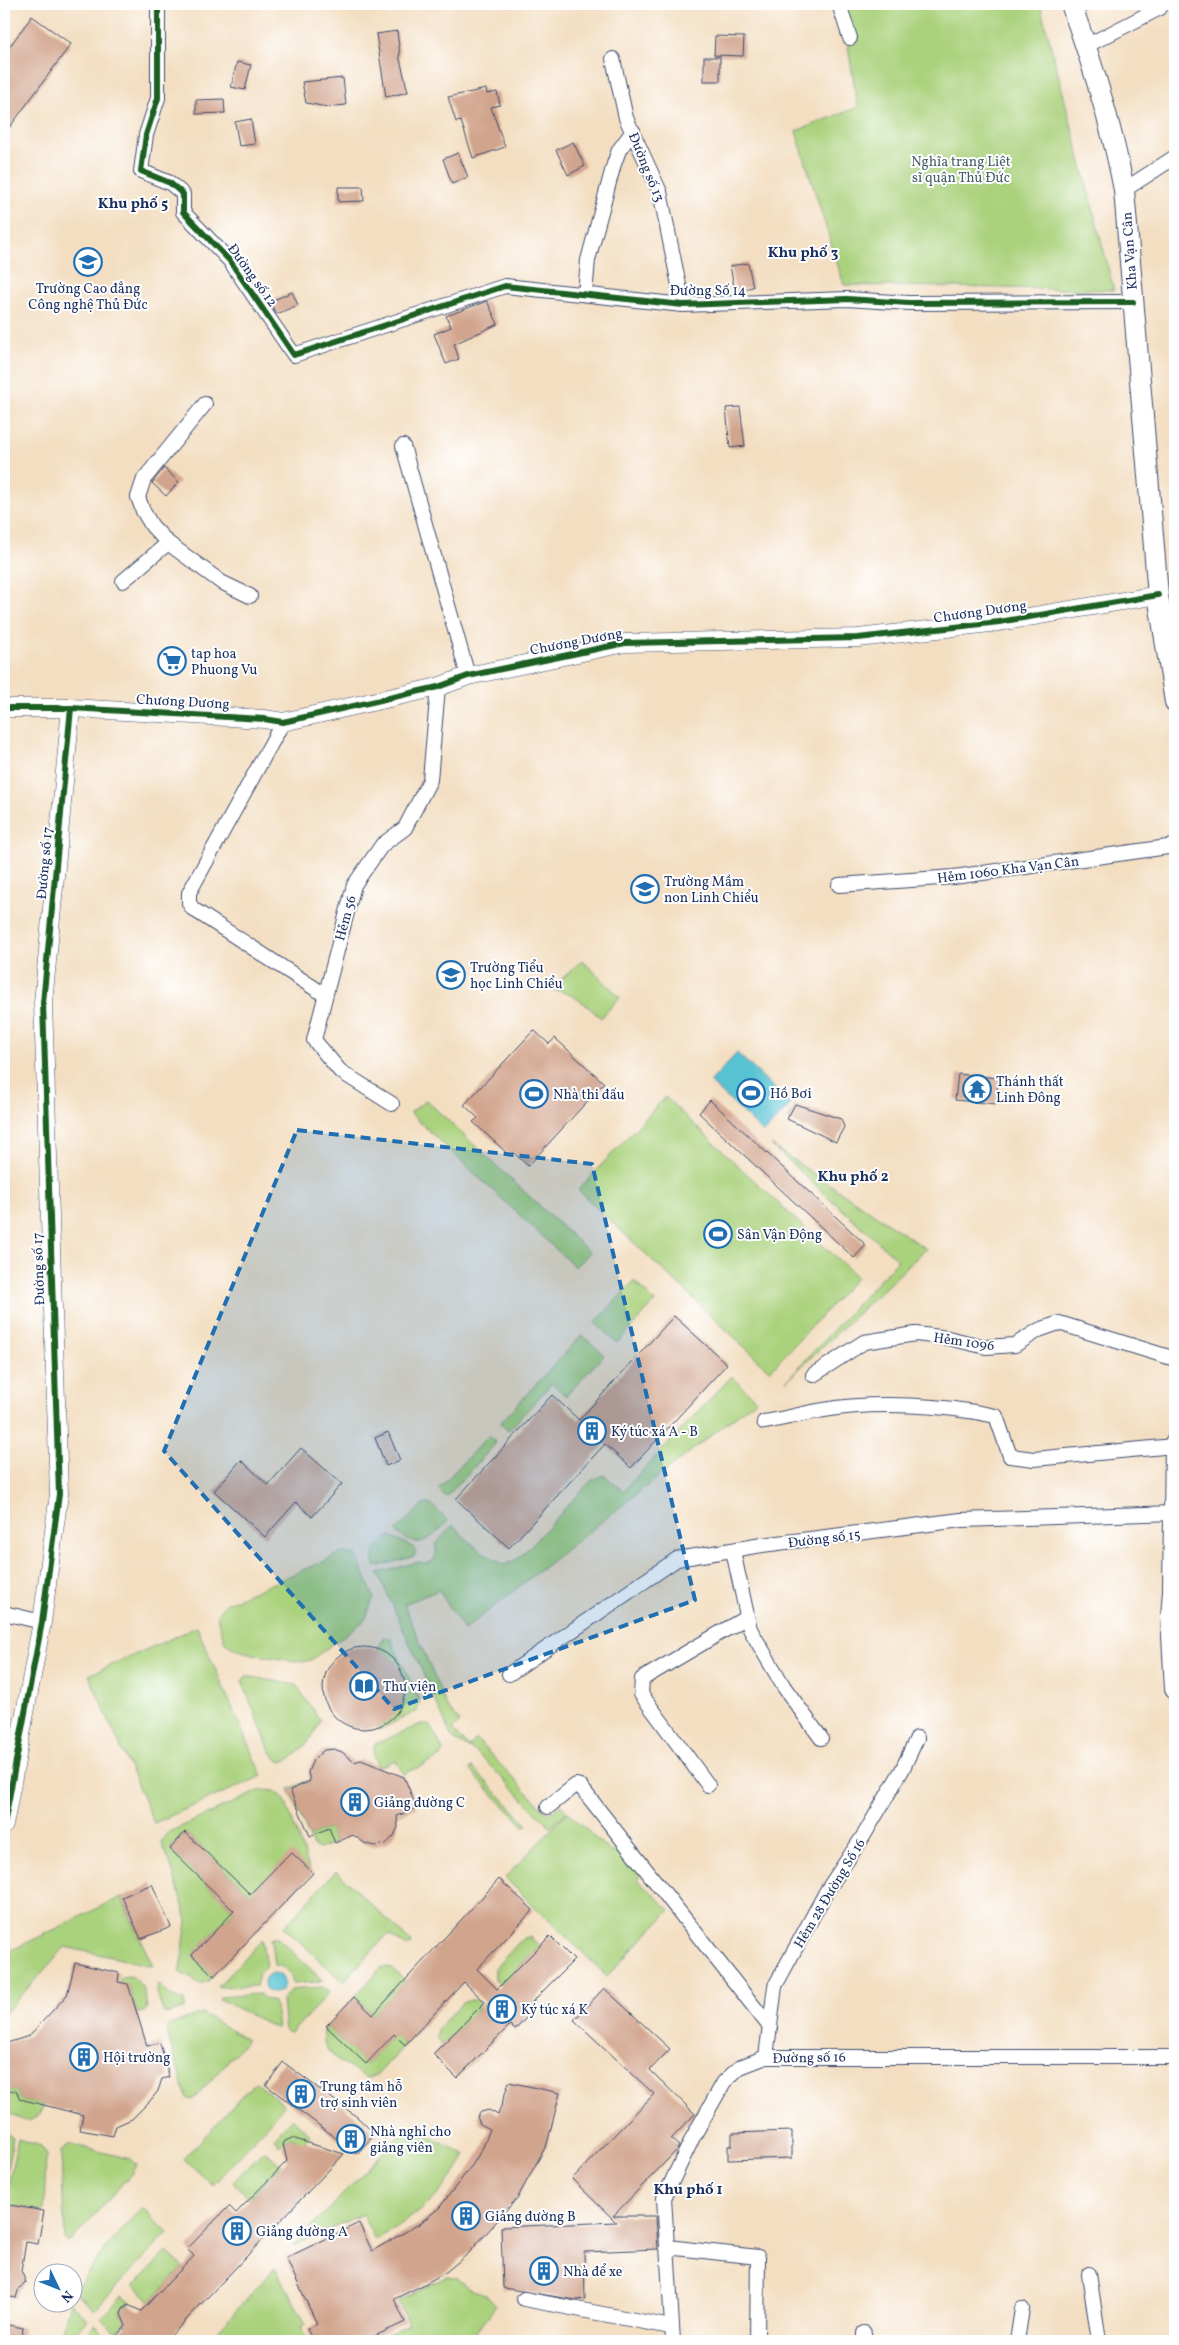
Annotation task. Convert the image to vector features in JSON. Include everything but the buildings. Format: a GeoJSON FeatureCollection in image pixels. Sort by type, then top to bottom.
{"type":"FeatureCollection","features":[{"type":"Feature","properties":{"kind":"main road","name":"Kha Vạn Cân"},"geometry":{"type":"LineString","coordinates":[[1070,4],[1086,46],[1117,150],[1124,190],[1158,595],[1175,702]]}},
{"type":"Feature","properties":{"kind":"main road"},"geometry":{"type":"LineString","coordinates":[[1175,1444],[1174,1591],[1171,1617],[1175,1689]]}},
{"type":"Feature","properties":{"kind":"street","name":"Đường số 12"},"geometry":{"type":"LineString","coordinates":[[158,4],[158,98],[146,135],[141,171],[170,183],[183,194],[183,212],[230,261],[294,355]]}},
{"type":"Feature","properties":{"kind":"street"},"geometry":{"type":"LineString","coordinates":[[843,5],[850,38]]}},
{"type":"Feature","properties":{"kind":"street"},"geometry":{"type":"LineString","coordinates":[[1086,46],[1160,8]]}},
{"type":"Feature","properties":{"kind":"street","name":"Đường số 13"},"geometry":{"type":"LineString","coordinates":[[613,59],[626,118],[660,192],[683,305]]}},
{"type":"Feature","properties":{"kind":"street"},"geometry":{"type":"LineString","coordinates":[[585,294],[588,260],[614,164],[620,150],[633,131]]}},
{"type":"Feature","properties":{"kind":"street"},"geometry":{"type":"LineString","coordinates":[[1124,190],[1156,172],[1175,157]]}},
{"type":"Feature","properties":{"kind":"street","name":"Đường Số 14"},"geometry":{"type":"LineString","coordinates":[[294,355],[505,286],[683,305],[847,299],[909,303],[1132,302]]}},
{"type":"Feature","properties":{"kind":"street"},"geometry":{"type":"LineString","coordinates":[[205,404],[144,480],[138,497],[143,511],[152,526],[168,542],[221,582],[250,596]]}},
{"type":"Feature","properties":{"kind":"street"},"geometry":{"type":"LineString","coordinates":[[403,446],[468,676]]}},
{"type":"Feature","properties":{"kind":"street"},"geometry":{"type":"LineString","coordinates":[[123,581],[168,542]]}},
{"type":"Feature","properties":{"kind":"street","name":"Chương Dương"},"geometry":{"type":"LineString","coordinates":[[4,708],[71,708],[264,719],[283,722],[438,687],[468,676],[625,643],[858,638],[999,622],[1158,595]]}},
{"type":"Feature","properties":{"kind":"street","name":"Hẻm 56"},"geometry":{"type":"LineString","coordinates":[[392,1104],[340,1071],[314,1040],[354,885],[382,845],[405,828],[430,780],[438,687]]}},
{"type":"Feature","properties":{"kind":"street","name":"Đường số 17"},"geometry":{"type":"LineString","coordinates":[[4,1825],[42,1622],[59,1494],[43,1003],[71,708]]}},
{"type":"Feature","properties":{"kind":"street"},"geometry":{"type":"LineString","coordinates":[[283,722],[189,893],[189,903],[193,909],[325,996]]}},
{"type":"Feature","properties":{"kind":"street","name":"Hẻm 1060 Kha Vạn Cân"},"geometry":{"type":"LineString","coordinates":[[839,885],[954,877],[1175,846]]}},
{"type":"Feature","properties":{"kind":"street","name":"Hẻm 1096"},"geometry":{"type":"LineString","coordinates":[[812,1375],[864,1342],[916,1334],[948,1338],[986,1347],[1016,1345],[1039,1330],[1059,1323],[1175,1359]]}},
{"type":"Feature","properties":{"kind":"street"},"geometry":{"type":"LineString","coordinates":[[764,1422],[825,1409],[867,1406],[928,1407],[969,1410],[996,1416],[1010,1456],[1034,1459],[1175,1444]]}},
{"type":"Feature","properties":{"kind":"street","name":"Đường số 15"},"geometry":{"type":"LineString","coordinates":[[509,1674],[677,1559],[961,1520],[1175,1513]]}},
{"type":"Feature","properties":{"kind":"street"},"geometry":{"type":"LineString","coordinates":[[733,1551],[750,1629],[784,1687],[820,1738]]}},
{"type":"Feature","properties":{"kind":"street"},"geometry":{"type":"LineString","coordinates":[[4,1613],[42,1622]]}},
{"type":"Feature","properties":{"kind":"street"},"geometry":{"type":"LineString","coordinates":[[708,1785],[641,1694],[642,1679],[747,1617]]}},
{"type":"Feature","properties":{"kind":"street","name":"Hẻm 28 Đường Số 16"},"geometry":{"type":"LineString","coordinates":[[766,2057],[775,1986],[826,1892],[864,1835],[902,1770],[917,1738]]}},
{"type":"Feature","properties":{"kind":"street"},"geometry":{"type":"LineString","coordinates":[[548,1807],[576,1786],[580,1786],[770,2027]]}},
{"type":"Feature","properties":{"kind":"street","name":"Đường số 16"},"geometry":{"type":"LineString","coordinates":[[673,2341],[664,2198],[692,2137],[724,2082],[740,2067],[766,2057],[1175,2057]]}},
{"type":"Feature","properties":{"kind":"street"},"geometry":{"type":"LineString","coordinates":[[667,2247],[758,2257],[757,2341]]}},
{"type":"Feature","properties":{"kind":"street"},"geometry":{"type":"LineString","coordinates":[[1089,2274],[1099,2341]]}},
{"type":"Feature","properties":{"kind":"street"},"geometry":{"type":"LineString","coordinates":[[524,2299],[672,2327]]}},
{"type":"Feature","properties":{"kind":"street"},"geometry":{"type":"LineString","coordinates":[[1018,2341],[1022,2309]]}},
{"type":"Feature","properties":{"kind":"highlighted area"},"geometry":{"type":"Polygon","coordinates":[[[297,1130],[592,1164],[695,1600],[394,1709],[164,1451],[297,1130]]]}},
{"type":"Feature","properties":{"kind":"green space","name":"Nghĩa trang Liệt sĩ quận Thủ Đức"},"geometry":{"type":"Polygon","coordinates":[[[859,4],[1040,4],[1114,290],[844,285],[796,131],[858,107],[842,10],[859,4]]]}},
{"type":"Feature","properties":{"kind":"green space"},"geometry":{"type":"Polygon","coordinates":[[[582,960],[620,997],[601,1018],[584,1003],[572,996],[550,990],[582,960]]]}},
{"type":"Feature","properties":{"kind":"green space","name":"Sân Vận Động"},"geometry":{"type":"Polygon","coordinates":[[[665,1097],[857,1277],[770,1371],[578,1190],[665,1097]]]}},
{"type":"Feature","properties":{"kind":"green space"},"geometry":{"type":"Polygon","coordinates":[[[426,1100],[589,1252],[575,1267],[410,1113],[426,1100]]]}},
{"type":"Feature","properties":{"kind":"green space"},"geometry":{"type":"Polygon","coordinates":[[[771,1145],[926,1249],[786,1381],[898,1260],[771,1145]]]}},
{"type":"Feature","properties":{"kind":"green space"},"geometry":{"type":"Polygon","coordinates":[[[634,1281],[655,1302],[617,1343],[595,1323],[634,1281]]]}},
{"type":"Feature","properties":{"kind":"green space"},"geometry":{"type":"Polygon","coordinates":[[[582,1335],[604,1355],[566,1396],[552,1383],[508,1431],[500,1423],[582,1335]]]}},
{"type":"Feature","properties":{"kind":"green space"},"geometry":{"type":"Polygon","coordinates":[[[732,1376],[756,1400],[464,1630],[439,1590],[404,1604],[447,1707],[460,1722],[452,1730],[469,1747],[476,1739],[548,1814],[561,1805],[567,1812],[551,1827],[477,1753],[452,1738],[378,1573],[419,1562],[430,1562],[436,1554],[435,1545],[453,1525],[477,1548],[505,1565],[519,1558],[591,1481],[604,1475],[623,1491],[732,1376]]]}},
{"type":"Feature","properties":{"kind":"green space"},"geometry":{"type":"Polygon","coordinates":[[[488,1436],[496,1443],[446,1497],[438,1489],[488,1436]]]}},
{"type":"Feature","properties":{"kind":"green space"},"geometry":{"type":"Polygon","coordinates":[[[422,1505],[432,1505],[448,1521],[436,1533],[424,1541],[418,1542],[404,1538],[396,1531],[422,1505]]]}},
{"type":"Feature","properties":{"kind":"green space"},"geometry":{"type":"Polygon","coordinates":[[[390,1536],[415,1548],[415,1556],[376,1567],[374,1553],[390,1536]]]}},
{"type":"Feature","properties":{"kind":"green space"},"geometry":{"type":"Polygon","coordinates":[[[342,1553],[356,1555],[374,1597],[365,1620],[311,1660],[302,1662],[240,1651],[226,1643],[217,1616],[225,1604],[342,1553]]]}},
{"type":"Feature","properties":{"kind":"green space"},"geometry":{"type":"Polygon","coordinates":[[[197,1627],[262,1776],[154,1823],[89,1675],[197,1627]]]}},
{"type":"Feature","properties":{"kind":"green space"},"geometry":{"type":"Polygon","coordinates":[[[384,1637],[391,1639],[420,1702],[417,1711],[379,1730],[377,1727],[389,1720],[398,1710],[403,1700],[405,1688],[403,1677],[398,1667],[389,1657],[377,1650],[384,1637]]]}},
{"type":"Feature","properties":{"kind":"green space"},"geometry":{"type":"Polygon","coordinates":[[[246,1676],[296,1685],[320,1720],[310,1740],[286,1761],[280,1762],[270,1751],[242,1681],[246,1676]]]}},
{"type":"Feature","properties":{"kind":"green space"},"geometry":{"type":"Polygon","coordinates":[[[421,1724],[428,1724],[433,1729],[443,1750],[441,1757],[403,1774],[396,1760],[378,1767],[373,1755],[375,1744],[421,1724]]]}},
{"type":"Feature","properties":{"kind":"green space"},"geometry":{"type":"Polygon","coordinates":[[[471,1768],[528,1825],[524,1826],[470,1771],[471,1768]]]}},
{"type":"Feature","properties":{"kind":"green space"},"geometry":{"type":"Polygon","coordinates":[[[310,1780],[291,1790],[310,1836],[329,1828],[335,1843],[319,1849],[313,1846],[289,1789],[310,1780]]]}},
{"type":"Feature","properties":{"kind":"green space"},"geometry":{"type":"Polygon","coordinates":[[[261,1790],[275,1791],[284,1798],[310,1870],[250,1894],[185,1832],[170,1849],[234,1911],[192,1955],[214,1976],[200,1984],[180,1972],[187,1920],[170,1862],[161,1842],[167,1833],[261,1790]]]}},
{"type":"Feature","properties":{"kind":"green space"},"geometry":{"type":"Polygon","coordinates":[[[568,1812],[611,1853],[620,1843],[643,1872],[637,1879],[670,1910],[607,1976],[505,1878],[568,1812]]]}},
{"type":"Feature","properties":{"kind":"green space"},"geometry":{"type":"Polygon","coordinates":[[[336,1871],[412,1943],[407,1947],[390,1935],[386,1936],[343,1982],[284,1927],[336,1871]]]}},
{"type":"Feature","properties":{"kind":"green space"},"geometry":{"type":"Polygon","coordinates":[[[121,1897],[153,1966],[65,1947],[4,2014],[4,1954],[121,1897]]]}},
{"type":"Feature","properties":{"kind":"green space"},"geometry":{"type":"Polygon","coordinates":[[[529,1937],[540,1945],[501,1985],[495,1980],[495,1968],[523,1938],[529,1937]]]}},
{"type":"Feature","properties":{"kind":"green space"},"geometry":{"type":"Polygon","coordinates":[[[278,1938],[323,1981],[293,1984],[288,1971],[274,1965],[271,1939],[278,1938]]]}},
{"type":"Feature","properties":{"kind":"green space"},"geometry":{"type":"Polygon","coordinates":[[[262,1940],[266,1967],[259,1973],[256,1986],[217,1987],[262,1940]]]}},
{"type":"Feature","properties":{"kind":"green space"},"geometry":{"type":"Polygon","coordinates":[[[387,1967],[406,1981],[373,2015],[354,1997],[381,1968],[387,1967]]]}},
{"type":"Feature","properties":{"kind":"green space"},"geometry":{"type":"Polygon","coordinates":[[[131,1976],[139,1982],[143,1990],[147,2008],[144,2012],[137,2013],[128,1985],[119,1982],[122,1977],[131,1976]]]}},
{"type":"Feature","properties":{"kind":"green space"},"geometry":{"type":"Polygon","coordinates":[[[158,1986],[161,1986],[172,1997],[185,2001],[185,2008],[167,2014],[163,2012],[157,1992],[158,1986]]]}},
{"type":"Feature","properties":{"kind":"green space"},"geometry":{"type":"Polygon","coordinates":[[[322,1987],[329,1990],[329,1993],[291,2033],[285,2031],[282,2000],[291,1990],[322,1987]]]}},
{"type":"Feature","properties":{"kind":"green space"},"geometry":{"type":"Polygon","coordinates":[[[260,1994],[265,1999],[274,2002],[278,2027],[276,2028],[219,1999],[220,1997],[260,1994]]]}},
{"type":"Feature","properties":{"kind":"green space"},"geometry":{"type":"Polygon","coordinates":[[[475,2000],[481,2005],[442,2045],[437,2039],[437,2029],[462,2003],[475,2000]]]}},
{"type":"Feature","properties":{"kind":"green space"},"geometry":{"type":"Polygon","coordinates":[[[202,2013],[247,2040],[195,2098],[191,2100],[187,2098],[166,2031],[170,2025],[202,2013]]]}},
{"type":"Feature","properties":{"kind":"green space"},"geometry":{"type":"Polygon","coordinates":[[[326,2026],[366,2064],[394,2034],[405,2045],[376,2076],[367,2078],[335,2058],[329,2051],[325,2044],[326,2026]]]}},
{"type":"Feature","properties":{"kind":"green space"},"geometry":{"type":"Polygon","coordinates":[[[255,2082],[285,2105],[213,2185],[184,2159],[255,2082]]]}},
{"type":"Feature","properties":{"kind":"green space"},"geometry":{"type":"Polygon","coordinates":[[[16,2090],[20,2099],[44,2105],[36,2118],[31,2120],[20,2119],[14,2116],[4,2105],[8,2092],[16,2090]]]}},
{"type":"Feature","properties":{"kind":"green space"},"geometry":{"type":"Polygon","coordinates":[[[292,2118],[311,2136],[303,2144],[292,2137],[284,2140],[280,2146],[274,2138],[292,2118]]]}},
{"type":"Feature","properties":{"kind":"green space"},"geometry":{"type":"Polygon","coordinates":[[[409,2129],[419,2130],[466,2155],[449,2182],[415,2214],[375,2240],[362,2214],[294,2245],[399,2136],[409,2129]]]}},
{"type":"Feature","properties":{"kind":"green space"},"geometry":{"type":"Polygon","coordinates":[[[4,2131],[13,2138],[4,2185],[4,2131]]]}},
{"type":"Feature","properties":{"kind":"green space"},"geometry":{"type":"Polygon","coordinates":[[[18,2139],[41,2146],[46,2155],[44,2211],[4,2204],[18,2139]]]}},
{"type":"Feature","properties":{"kind":"green space"},"geometry":{"type":"Polygon","coordinates":[[[70,2144],[130,2159],[136,2165],[131,2174],[71,2241],[67,2242],[65,2239],[61,2150],[70,2144]]]}},
{"type":"Feature","properties":{"kind":"green space"},"geometry":{"type":"Polygon","coordinates":[[[264,2150],[281,2165],[249,2199],[233,2182],[264,2150]]]}},
{"type":"Feature","properties":{"kind":"green space"},"geometry":{"type":"Polygon","coordinates":[[[142,2207],[168,2233],[95,2309],[82,2298],[82,2281],[96,2260],[142,2207]]]}},
{"type":"Feature","properties":{"kind":"green space"},"geometry":{"type":"Polygon","coordinates":[[[167,2252],[183,2267],[150,2301],[134,2285],[167,2252]]]}},
{"type":"Feature","properties":{"kind":"green space"},"geometry":{"type":"Polygon","coordinates":[[[275,2268],[306,2324],[301,2327],[308,2341],[208,2341],[275,2268]]]}},
{"type":"Feature","properties":{"kind":"green space"},"geometry":{"type":"Polygon","coordinates":[[[446,2277],[457,2278],[472,2290],[485,2294],[496,2306],[469,2341],[372,2341],[409,2324],[398,2301],[446,2277]]]}},
{"type":"Feature","properties":{"kind":"green space"},"geometry":{"type":"Polygon","coordinates":[[[122,2296],[130,2303],[122,2308],[120,2313],[126,2322],[116,2333],[101,2318],[122,2296]]]}},
{"type":"Feature","properties":{"kind":"green space"},"geometry":{"type":"Polygon","coordinates":[[[67,2312],[80,2312],[88,2320],[68,2341],[59,2341],[67,2312]]]}},
{"type":"Feature","properties":{"kind":"green space"},"geometry":{"type":"Polygon","coordinates":[[[95,2325],[113,2341],[79,2341],[95,2325]]]}},
{"type":"Feature","properties":{"kind":"water","name":"Hồ Bơi"},"geometry":{"type":"Polygon","coordinates":[[[737,1053],[791,1104],[764,1133],[710,1082],[737,1053]]]}},
{"type":"Feature","properties":{"kind":"water"},"geometry":{"type":"Polygon","coordinates":[[[274,1973],[281,1976],[284,1983],[281,1990],[274,1993],[267,1990],[264,1983],[267,1976],[274,1973]]]}},
{"type":"Feature","properties":{"kind":"cycle path"},"geometry":{"type":"LineString","coordinates":[[158,4],[158,98],[146,135],[141,171],[170,183],[183,194],[183,212],[230,261],[294,355],[505,286],[683,305],[847,299],[909,303],[1133,302]]}},
{"type":"Feature","properties":{"kind":"cycle path"},"geometry":{"type":"LineString","coordinates":[[4,708],[71,708],[264,719],[283,722],[438,687],[468,676],[625,643],[858,638],[999,622],[1158,595]]}},
{"type":"Feature","properties":{"kind":"cycle path"},"geometry":{"type":"LineString","coordinates":[[4,1825],[42,1622],[59,1494],[43,1003],[71,708]]}},
{"type":"Feature","properties":{"kind":"place","name":"Trường Cao đẳng Công nghệ Thủ Đức"},"geometry":{"type":"Point","coordinates":[88,262]}},
{"type":"Feature","properties":{"kind":"place","name":"tap hoa Phuong Vu"},"geometry":{"type":"Point","coordinates":[172,661]}},
{"type":"Feature","properties":{"kind":"place","name":"Trường Mầm non Linh Chiểu"},"geometry":{"type":"Point","coordinates":[645,889]}},
{"type":"Feature","properties":{"kind":"place","name":"Trường Tiểu học Linh Chiểu"},"geometry":{"type":"Point","coordinates":[451,975]}},
{"type":"Feature","properties":{"kind":"place","name":"Thánh thất Linh Đông"},"geometry":{"type":"Point","coordinates":[977,1089]}},
{"type":"Feature","properties":{"kind":"place","name":"Hồ Bơi"},"geometry":{"type":"Point","coordinates":[751,1093]}},
{"type":"Feature","properties":{"kind":"place","name":"Nhà thi đấu"},"geometry":{"type":"Point","coordinates":[534,1094]}},
{"type":"Feature","properties":{"kind":"place","name":"Sân Vận Động"},"geometry":{"type":"Point","coordinates":[718,1234]}},
{"type":"Feature","properties":{"kind":"place","name":"Ký túc xá A - B"},"geometry":{"type":"Point","coordinates":[592,1431]}},
{"type":"Feature","properties":{"kind":"place","name":"Thư viện"},"geometry":{"type":"Point","coordinates":[364,1686]}},
{"type":"Feature","properties":{"kind":"place","name":"Giảng đường C"},"geometry":{"type":"Point","coordinates":[355,1802]}},
{"type":"Feature","properties":{"kind":"place","name":"Ký túc xá K"},"geometry":{"type":"Point","coordinates":[502,2009]}},
{"type":"Feature","properties":{"kind":"place","name":"Hội trường"},"geometry":{"type":"Point","coordinates":[84,2057]}},
{"type":"Feature","properties":{"kind":"place","name":"Trung tâm hỗ trợ sinh viên"},"geometry":{"type":"Point","coordinates":[301,2094]}},
{"type":"Feature","properties":{"kind":"place","name":"Nhà nghỉ cho giảng viên"},"geometry":{"type":"Point","coordinates":[351,2139]}},
{"type":"Feature","properties":{"kind":"place","name":"Giảng đường B"},"geometry":{"type":"Point","coordinates":[466,2216]}},
{"type":"Feature","properties":{"kind":"place","name":"Giảng đường A"},"geometry":{"type":"Point","coordinates":[237,2231]}},
{"type":"Feature","properties":{"kind":"place","name":"Nhà để xe"},"geometry":{"type":"Point","coordinates":[544,2271]}},
{"type":"Feature","properties":{"kind":"district","name":"Khu phố 5"},"geometry":{"type":"Point","coordinates":[133,203]}},
{"type":"Feature","properties":{"kind":"district","name":"Khu phố 3"},"geometry":{"type":"Point","coordinates":[803,252]}},
{"type":"Feature","properties":{"kind":"district","name":"Khu phố 2"},"geometry":{"type":"Point","coordinates":[853,1176]}},
{"type":"Feature","properties":{"kind":"district","name":"Khu phố 1"},"geometry":{"type":"Point","coordinates":[688,2189]}}]}
